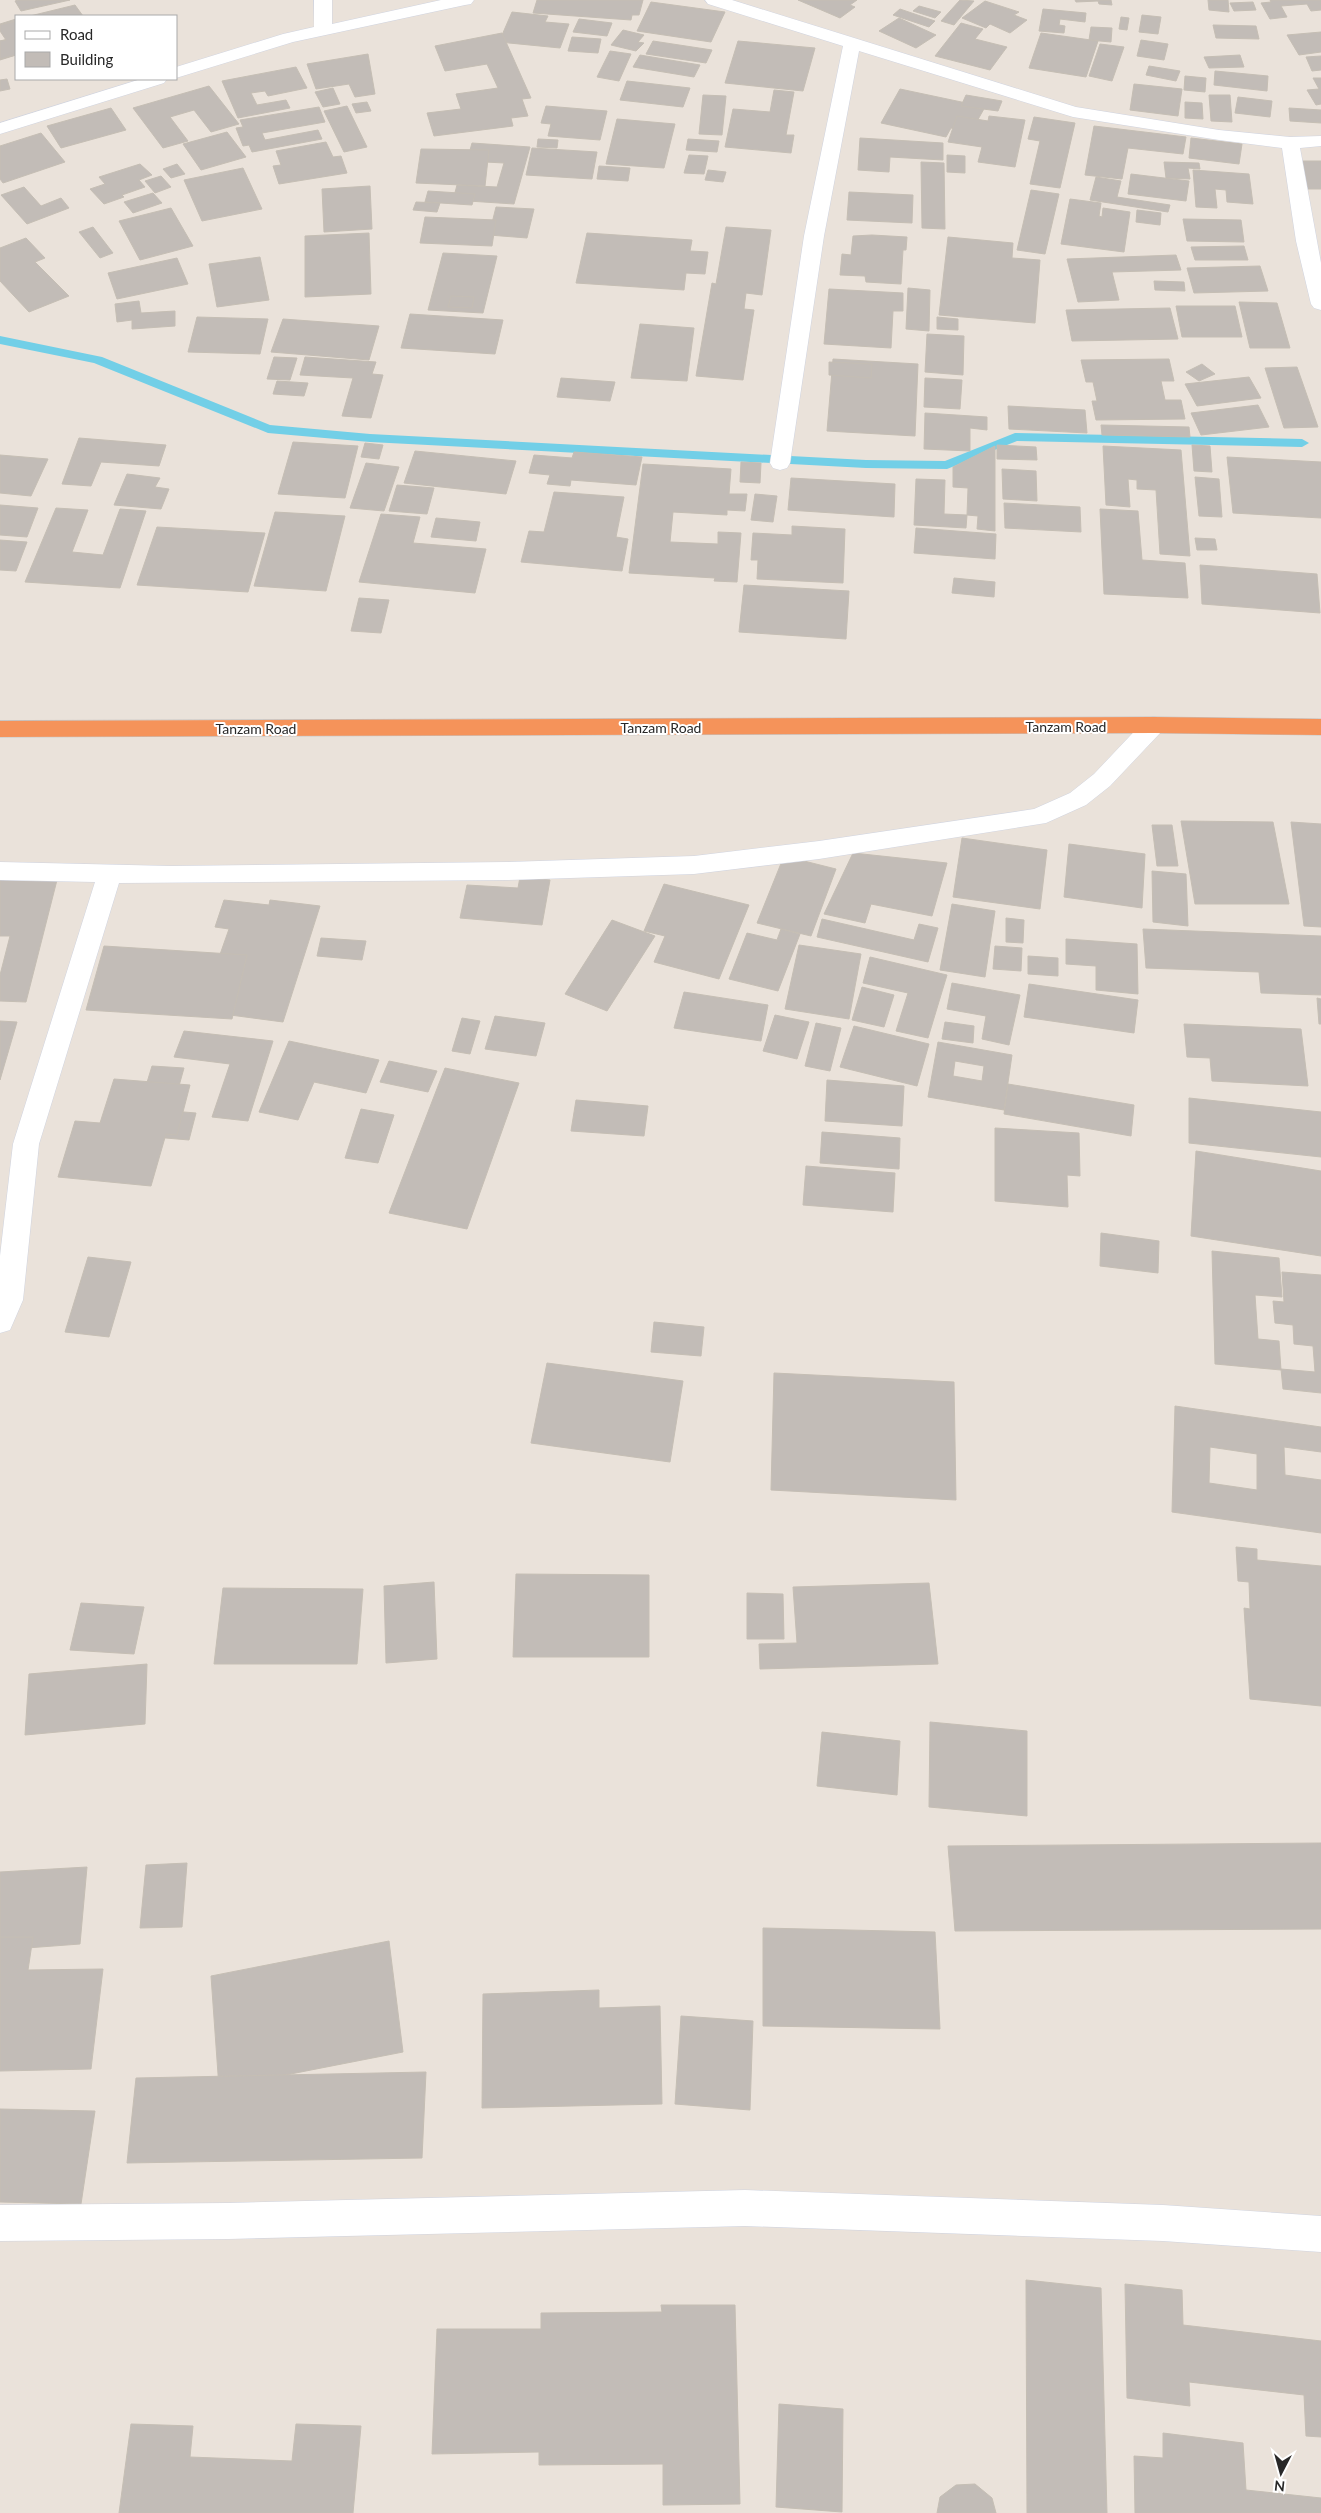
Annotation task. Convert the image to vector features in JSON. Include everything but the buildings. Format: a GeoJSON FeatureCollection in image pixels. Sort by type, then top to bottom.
{"type":"FeatureCollection","features":[{"type":"Feature","properties":{"kind":"highway","name":"Tanzam Road"},"geometry":{"type":"LineString","coordinates":[[0,729],[1154,725],[1321,727]]}},
{"type":"Feature","properties":{"kind":"street"},"geometry":{"type":"LineString","coordinates":[[323,0],[323,30]]}},
{"type":"Feature","properties":{"kind":"street"},"geometry":{"type":"LineString","coordinates":[[178,72],[290,38],[465,0]]}},
{"type":"Feature","properties":{"kind":"street"},"geometry":{"type":"LineString","coordinates":[[714,0],[1073,112],[1219,135],[1290,143],[1321,141]]}},
{"type":"Feature","properties":{"kind":"street"},"geometry":{"type":"LineString","coordinates":[[780,463],[814,236],[852,44]]}},
{"type":"Feature","properties":{"kind":"street"},"geometry":{"type":"LineString","coordinates":[[0,129],[155,80]]}},
{"type":"Feature","properties":{"kind":"street"},"geometry":{"type":"LineString","coordinates":[[1290,143],[1306,241],[1321,304]]}},
{"type":"Feature","properties":{"kind":"street"},"geometry":{"type":"LineString","coordinates":[[0,871],[110,874],[344,874],[674,866],[819,850],[1038,817],[1078,799],[1102,780],[1154,725]]}},
{"type":"Feature","properties":{"kind":"street"},"geometry":{"type":"LineString","coordinates":[[0,1321],[9,1300],[26,1144],[110,874]]}},
{"type":"Feature","properties":{"kind":"street"},"geometry":{"type":"LineString","coordinates":[[0,2224],[228,2221],[745,2208],[1163,2223],[1321,2234]]}},
{"type":"Feature","properties":{"kind":"waterway"},"geometry":{"type":"LineString","coordinates":[[0,340],[97,360],[268,429],[370,438],[866,464],[947,465],[1015,437],[1302,443]]}}]}
